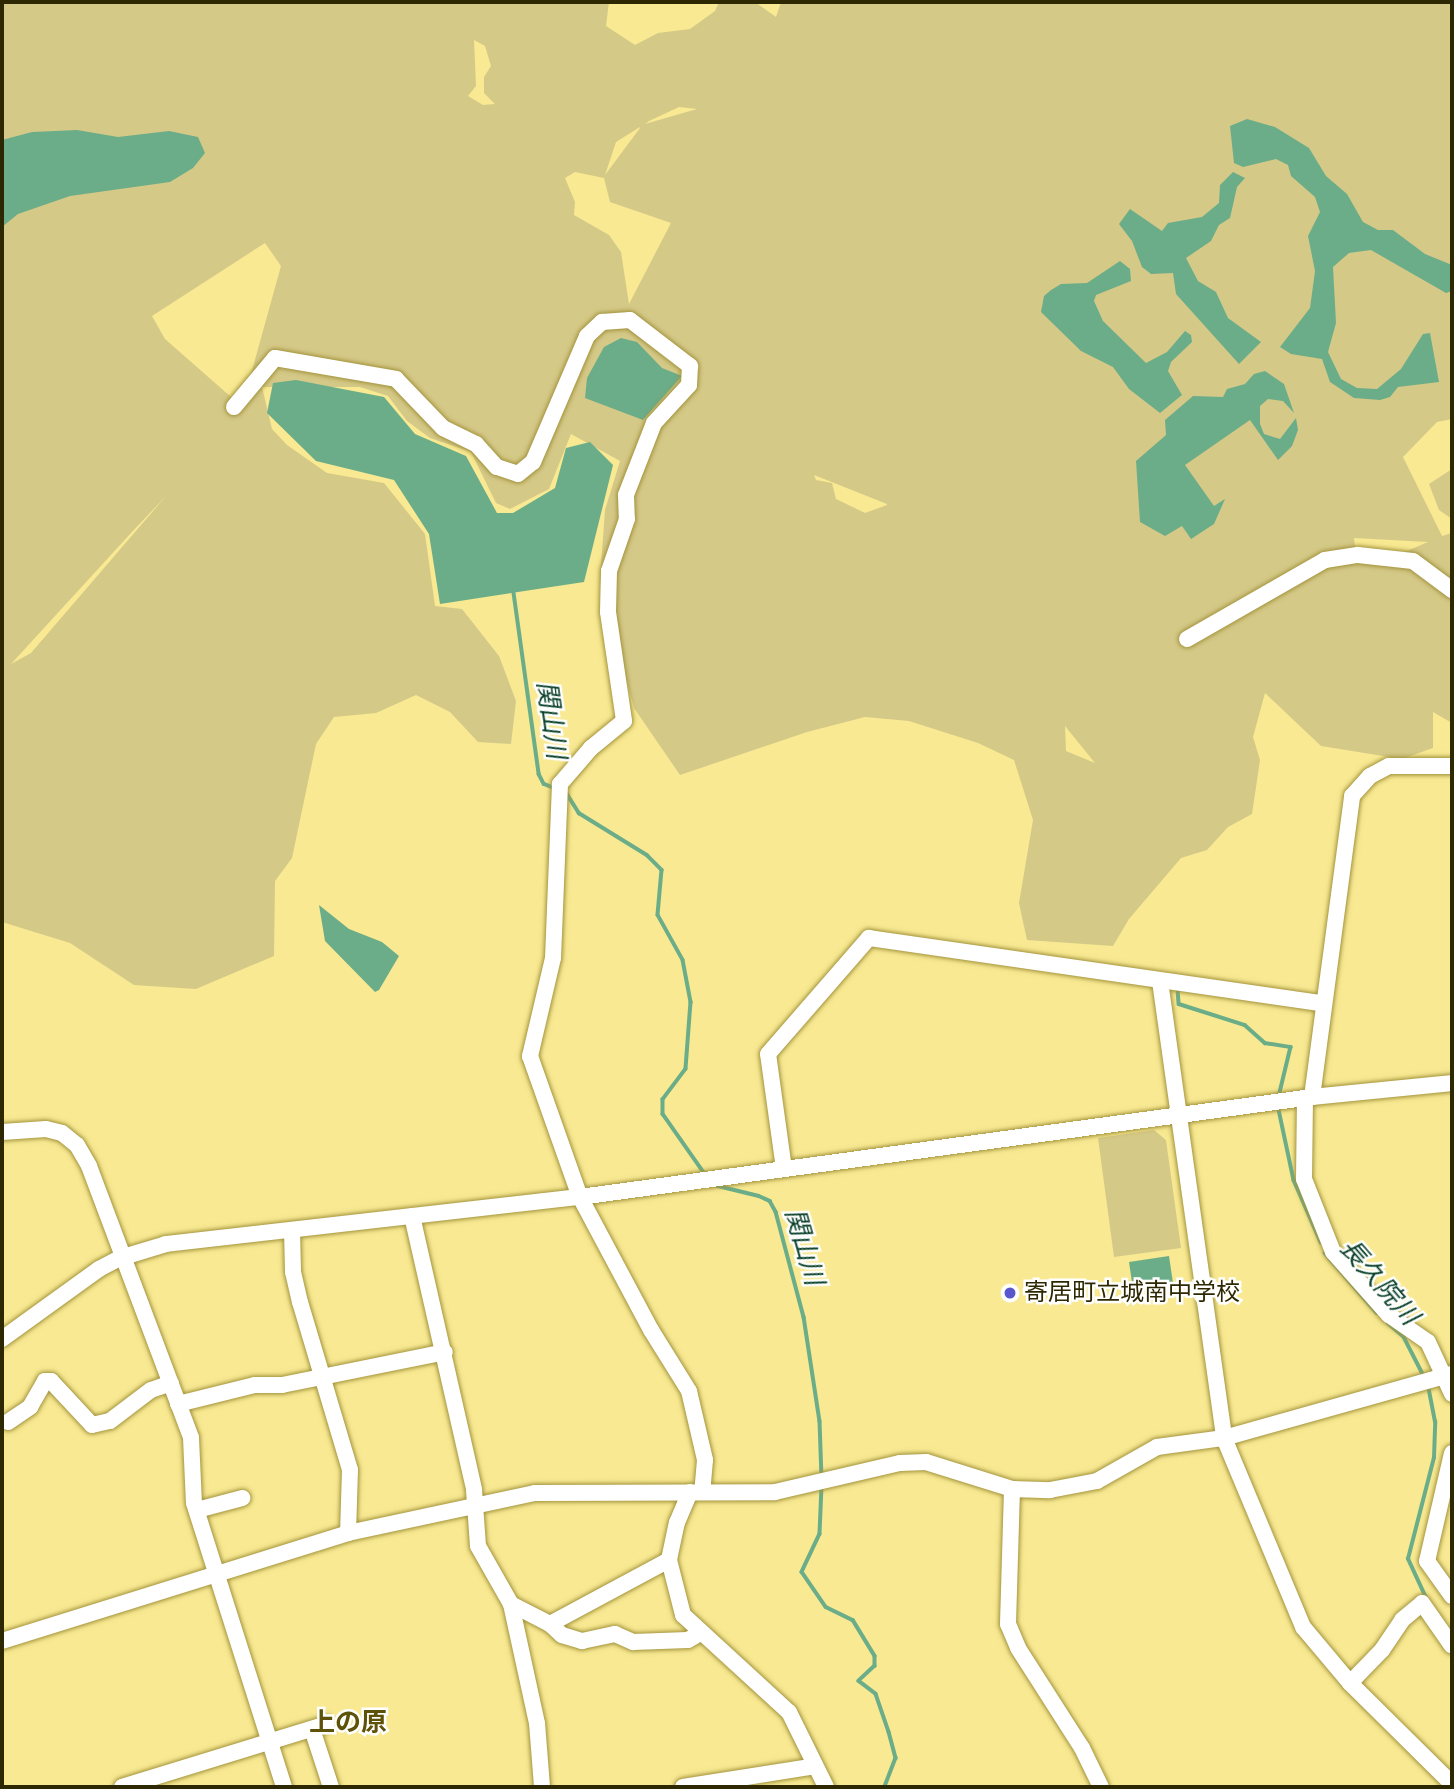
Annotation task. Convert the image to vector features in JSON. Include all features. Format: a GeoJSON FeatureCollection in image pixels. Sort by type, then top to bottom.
{"type":"FeatureCollection","features":[{"type":"Feature","properties":{"kind":"street"},"geometry":{"type":"LineString","coordinates":[[234,407],[275,358],[396,379],[443,428],[476,444],[497,467],[519,474],[533,462],[587,336],[602,322],[630,320],[690,366],[689,386],[653,423],[625,495],[627,519],[609,571],[608,612],[624,721],[592,748],[559,784],[553,958],[530,1056],[580,1197],[651,1330],[689,1391],[705,1460],[696,1492],[677,1522],[669,1560],[682,1615],[789,1712],[826,1787]]}},
{"type":"Feature","properties":{"kind":"street"},"geometry":{"type":"LineString","coordinates":[[1187,639],[1325,559],[1358,555],[1413,561],[1452,590]]}},
{"type":"Feature","properties":{"kind":"street"},"geometry":{"type":"LineString","coordinates":[[1452,766],[1389,766],[1370,776],[1352,796],[1309,1097],[1304,1179],[1334,1252],[1388,1315],[1428,1342],[1449,1375],[1452,1394]]}},
{"type":"Feature","properties":{"kind":"street"},"geometry":{"type":"LineString","coordinates":[[784,1169],[768,1054],[869,938],[1322,1003]]}},
{"type":"Feature","properties":{"kind":"street"},"geometry":{"type":"LineString","coordinates":[[1160,981],[1224,1438],[1295,1615],[1350,1682],[1452,1784]]}},
{"type":"Feature","properties":{"kind":"street"},"geometry":{"type":"LineString","coordinates":[[2,1339],[120,1258],[166,1244],[580,1197],[1309,1097],[1434,1081],[1452,1083]]}},
{"type":"Feature","properties":{"kind":"street"},"geometry":{"type":"LineString","coordinates":[[2,1132],[46,1129],[77,1145],[191,1438],[191,1480],[197,1510],[284,1787]]}},
{"type":"Feature","properties":{"kind":"street"},"geometry":{"type":"LineString","coordinates":[[412,1216],[445,1352],[477,1504],[478,1546],[511,1604],[537,1723],[542,1787]]}},
{"type":"Feature","properties":{"kind":"street"},"geometry":{"type":"LineString","coordinates":[[292,1230],[293,1272],[350,1470],[348,1533]]}},
{"type":"Feature","properties":{"kind":"street"},"geometry":{"type":"LineString","coordinates":[[178,1404],[256,1385],[321,1376],[445,1352]]}},
{"type":"Feature","properties":{"kind":"street"},"geometry":{"type":"LineString","coordinates":[[2,1641],[348,1533],[477,1504],[562,1489],[775,1492],[831,1478],[926,1462],[1012,1489],[1050,1490],[1083,1485],[1157,1447],[1224,1438],[1449,1375]]}},
{"type":"Feature","properties":{"kind":"street"},"geometry":{"type":"LineString","coordinates":[[4,1420],[30,1407],[45,1381],[51,1381],[92,1425],[110,1421],[151,1390],[171,1383]]}},
{"type":"Feature","properties":{"kind":"street"},"geometry":{"type":"LineString","coordinates":[[1452,1453],[1427,1561],[1452,1595]]}},
{"type":"Feature","properties":{"kind":"street"},"geometry":{"type":"LineString","coordinates":[[1012,1489],[1008,1624],[1018,1648],[1082,1748],[1101,1787]]}},
{"type":"Feature","properties":{"kind":"street"},"geometry":{"type":"LineString","coordinates":[[197,1510],[242,1498]]}},
{"type":"Feature","properties":{"kind":"street"},"geometry":{"type":"LineString","coordinates":[[550,1624],[669,1560]]}},
{"type":"Feature","properties":{"kind":"street"},"geometry":{"type":"LineString","coordinates":[[1350,1682],[1382,1650],[1402,1619],[1422,1602],[1452,1646]]}},
{"type":"Feature","properties":{"kind":"street"},"geometry":{"type":"LineString","coordinates":[[511,1604],[550,1624],[562,1635],[582,1642],[615,1634],[633,1642],[688,1640],[700,1633]]}},
{"type":"Feature","properties":{"kind":"street"},"geometry":{"type":"LineString","coordinates":[[122,1787],[319,1726],[331,1787]]}},
{"type":"Feature","properties":{"kind":"street"},"geometry":{"type":"LineString","coordinates":[[683,1787],[815,1766]]}},
{"type":"Feature","properties":{"kind":"shaded area"},"geometry":{"type":"Polygon","coordinates":[[[2,2],[609,2],[606,26],[635,45],[658,33],[690,29],[715,11],[719,2],[755,2],[776,17],[781,2],[1452,2],[1452,419],[1437,422],[1403,457],[1442,536],[1452,533],[1452,723],[1433,712],[1433,748],[1402,759],[1321,746],[1265,693],[1253,737],[1260,760],[1252,814],[1228,827],[1207,850],[1181,858],[1129,919],[1113,946],[1027,940],[1019,903],[1033,820],[1014,760],[978,743],[909,721],[865,717],[807,732],[680,775],[634,708],[600,579],[605,510],[620,461],[571,434],[549,489],[510,509],[496,503],[471,452],[430,438],[407,421],[388,396],[360,387],[262,387],[272,429],[287,445],[327,473],[384,483],[425,534],[435,606],[462,609],[499,656],[516,701],[511,744],[478,742],[450,712],[416,695],[376,713],[334,717],[316,744],[292,858],[275,881],[274,956],[196,989],[134,985],[70,943],[2,922],[2,2]],[[474,40],[476,86],[468,96],[483,105],[495,104],[484,93],[484,77],[491,66],[485,46],[474,40]],[[679,107],[645,124],[697,109],[679,107]],[[640,127],[616,142],[605,175],[640,128],[640,127]],[[575,172],[565,178],[575,202],[574,215],[609,235],[621,252],[629,304],[671,223],[610,202],[604,178],[575,172]],[[265,243],[152,316],[165,339],[239,404],[248,385],[281,266],[265,243]],[[814,475],[816,480],[832,483],[836,499],[865,513],[887,505],[814,475]],[[166,496],[11,664],[31,653],[166,496]],[[1354,538],[1357,562],[1374,565],[1428,542],[1354,538]],[[1065,726],[1066,751],[1095,763],[1065,726]]]}},
{"type":"Feature","properties":{"kind":"shaded area"},"geometry":{"type":"Polygon","coordinates":[[[1247,119],[1275,127],[1309,148],[1326,176],[1347,194],[1363,222],[1378,230],[1393,230],[1425,254],[1452,265],[1452,291],[1446,293],[1371,250],[1349,253],[1333,267],[1336,323],[1328,352],[1341,379],[1357,388],[1377,389],[1401,369],[1423,334],[1430,333],[1439,382],[1398,387],[1390,397],[1380,400],[1354,398],[1330,382],[1322,359],[1291,354],[1280,347],[1310,308],[1315,271],[1308,236],[1320,212],[1315,197],[1291,176],[1288,165],[1276,159],[1243,167],[1234,163],[1230,126],[1247,119]]]}},
{"type":"Feature","properties":{"kind":"shaded area"},"geometry":{"type":"Polygon","coordinates":[[[77,130],[118,137],[169,131],[198,137],[205,153],[193,168],[170,182],[70,196],[18,214],[2,227],[2,140],[32,132],[77,130]]]}},
{"type":"Feature","properties":{"kind":"shaded area"},"geometry":{"type":"Polygon","coordinates":[[[1233,172],[1245,178],[1237,187],[1230,218],[1219,225],[1211,241],[1186,258],[1198,281],[1216,292],[1228,318],[1261,342],[1239,364],[1176,294],[1173,273],[1151,274],[1142,267],[1132,241],[1119,224],[1130,209],[1162,231],[1168,223],[1202,217],[1219,203],[1220,185],[1233,172]]]}},
{"type":"Feature","properties":{"kind":"shaded area"},"geometry":{"type":"Polygon","coordinates":[[[1120,261],[1130,269],[1131,281],[1096,295],[1094,301],[1103,321],[1146,363],[1167,352],[1185,331],[1191,335],[1192,342],[1171,362],[1168,371],[1182,395],[1160,413],[1129,389],[1113,367],[1081,351],[1041,312],[1044,296],[1051,290],[1061,284],[1087,283],[1120,261]]]}},
{"type":"Feature","properties":{"kind":"shaded area"},"geometry":{"type":"Polygon","coordinates":[[[621,338],[637,342],[662,368],[682,376],[643,420],[585,398],[587,378],[604,347],[621,338]]]}},
{"type":"Feature","properties":{"kind":"shaded area"},"geometry":{"type":"Polygon","coordinates":[[[1265,371],[1284,384],[1294,413],[1283,401],[1268,399],[1260,406],[1260,424],[1264,434],[1280,439],[1296,418],[1298,430],[1292,446],[1278,460],[1250,420],[1185,465],[1214,506],[1225,499],[1214,524],[1191,539],[1182,526],[1165,536],[1140,522],[1136,461],[1166,435],[1165,420],[1193,396],[1223,397],[1227,389],[1245,384],[1254,374],[1265,371]]]}},
{"type":"Feature","properties":{"kind":"shaded area"},"geometry":{"type":"Polygon","coordinates":[[[296,380],[384,397],[415,434],[466,456],[497,513],[513,513],[555,488],[566,448],[590,442],[613,465],[584,582],[440,604],[429,534],[394,480],[316,461],[267,413],[273,383],[296,380]]]}},
{"type":"Feature","properties":{"kind":"shaded area"},"geometry":{"type":"Polygon","coordinates":[[[1452,469],[1452,519],[1439,510],[1429,484],[1452,469]]]}},
{"type":"Feature","properties":{"kind":"shaded area"},"geometry":{"type":"Polygon","coordinates":[[[319,905],[349,929],[382,942],[399,956],[379,990],[375,992],[325,941],[319,905]]]}},
{"type":"Feature","properties":{"kind":"shaded area"},"geometry":{"type":"Polygon","coordinates":[[[1154,1130],[1166,1140],[1181,1248],[1114,1257],[1098,1138],[1154,1130]]]}},
{"type":"Feature","properties":{"kind":"shaded area"},"geometry":{"type":"Polygon","coordinates":[[[1169,1256],[1173,1283],[1133,1289],[1129,1262],[1169,1256]]]}},
{"type":"Feature","properties":{"kind":"waterway","name":"関山川"},"geometry":{"type":"LineString","coordinates":[[514,593],[539,774],[544,784],[557,789]]}},
{"type":"Feature","properties":{"kind":"waterway","name":"関山川"},"geometry":{"type":"LineString","coordinates":[[566,792],[579,813],[647,855],[662,870],[658,915],[683,960],[691,1002],[686,1069],[663,1099],[663,1114],[705,1174]]}},
{"type":"Feature","properties":{"kind":"waterway","name":"長久院川"},"geometry":{"type":"LineString","coordinates":[[1178,989],[1179,1004],[1245,1025],[1265,1043],[1291,1047],[1279,1097]]}},
{"type":"Feature","properties":{"kind":"waterway","name":"長久院川"},"geometry":{"type":"LineString","coordinates":[[1278,1105],[1294,1180],[1321,1242]]}},
{"type":"Feature","properties":{"kind":"waterway","name":"関山川"},"geometry":{"type":"LineString","coordinates":[[714,1185],[759,1196],[770,1201],[776,1212],[804,1317],[820,1421],[822,1478]]}},
{"type":"Feature","properties":{"kind":"waterway","name":"長久院川"},"geometry":{"type":"LineString","coordinates":[[1325,1253],[1377,1313]]}},
{"type":"Feature","properties":{"kind":"waterway","name":"長久院川"},"geometry":{"type":"LineString","coordinates":[[1388,1323],[1404,1337],[1424,1376]]}},
{"type":"Feature","properties":{"kind":"waterway","name":"長久院川"},"geometry":{"type":"LineString","coordinates":[[1426,1598],[1408,1559],[1434,1458],[1435,1422],[1428,1386]]}},
{"type":"Feature","properties":{"kind":"waterway","name":"関山川"},"geometry":{"type":"LineString","coordinates":[[822,1486],[820,1534],[802,1572],[826,1607],[853,1620],[875,1656],[875,1666],[859,1681],[876,1694],[896,1758],[885,1787]]}},
{"type":"Feature","properties":{"kind":"place","name":"寄居町立城南中学校"},"geometry":{"type":"Point","coordinates":[1010,1293]}},
{"type":"Feature","properties":{"kind":"district","name":"上の原"},"geometry":{"type":"Point","coordinates":[348,1723]}}]}
